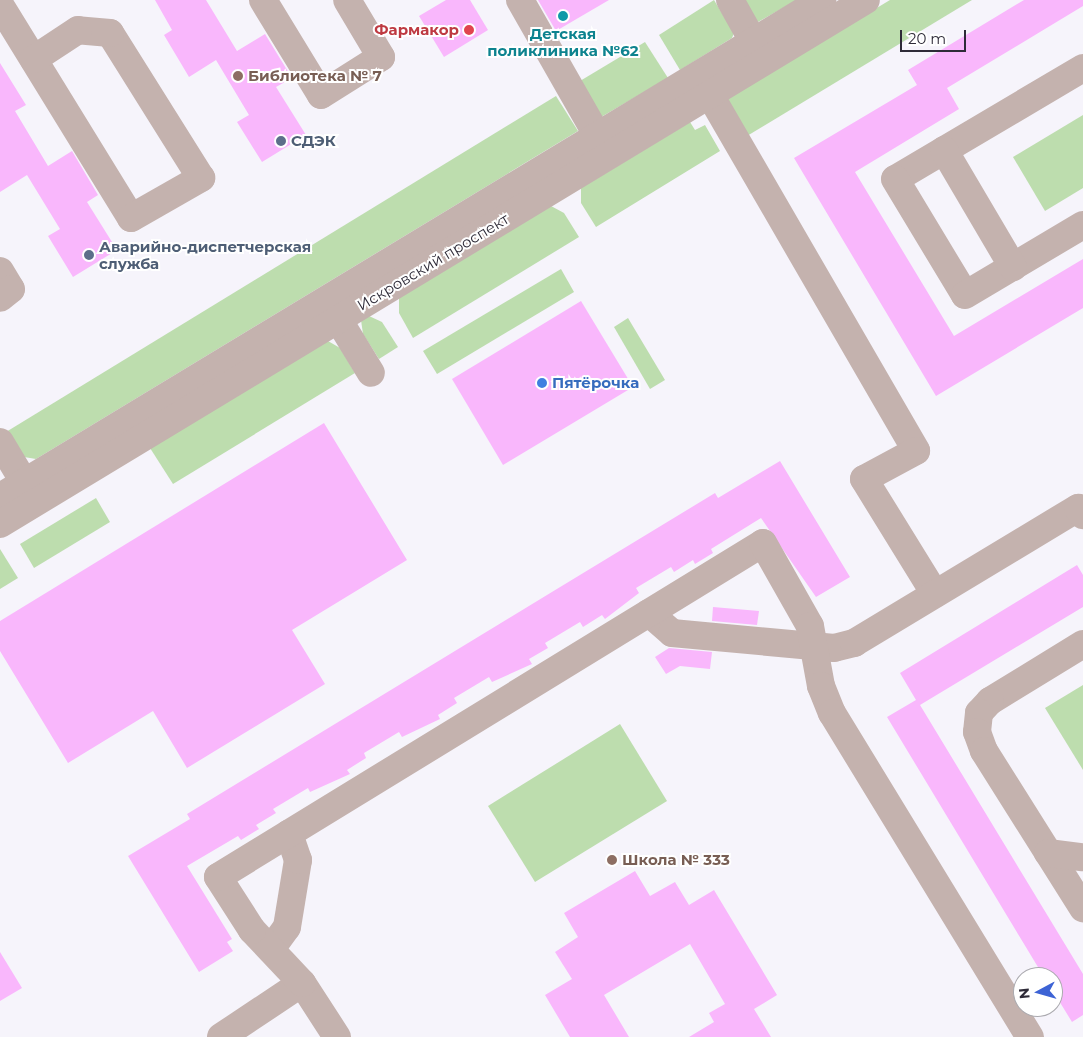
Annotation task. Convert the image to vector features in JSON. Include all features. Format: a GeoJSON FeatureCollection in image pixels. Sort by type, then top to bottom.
{"type":"FeatureCollection","features":[{"type":"Feature","properties":{"kind":"street"},"geometry":{"type":"LineString","coordinates":[[264,0],[320,95],[381,57],[347,0]]}},
{"type":"Feature","properties":{"kind":"street"},"geometry":{"type":"LineString","coordinates":[[520,0],[602,146]]}},
{"type":"Feature","properties":{"kind":"street"},"geometry":{"type":"LineString","coordinates":[[730,0],[759,51]]}},
{"type":"Feature","properties":{"kind":"street","name":"Искровский проспект"},"geometry":{"type":"LineString","coordinates":[[602,146],[710,95],[759,51],[822,0]]}},
{"type":"Feature","properties":{"kind":"street","name":"Искровский проспект"},"geometry":{"type":"LineString","coordinates":[[0,524],[30,492],[759,51],[866,0]]}},
{"type":"Feature","properties":{"kind":"street"},"geometry":{"type":"LineString","coordinates":[[0,5],[131,218],[201,178],[110,33],[78,30],[34,59]]}},
{"type":"Feature","properties":{"kind":"street"},"geometry":{"type":"LineString","coordinates":[[1083,68],[895,180],[965,295],[1083,225]]}},
{"type":"Feature","properties":{"kind":"street"},"geometry":{"type":"LineString","coordinates":[[710,95],[916,451],[864,479],[935,594]]}},
{"type":"Feature","properties":{"kind":"street"},"geometry":{"type":"LineString","coordinates":[[944,150],[1013,266]]}},
{"type":"Feature","properties":{"kind":"street"},"geometry":{"type":"LineString","coordinates":[[0,271],[11,289],[0,298]]}},
{"type":"Feature","properties":{"kind":"street","name":"Искровский проспект"},"geometry":{"type":"LineString","coordinates":[[0,497],[30,492],[338,319],[370,287]]}},
{"type":"Feature","properties":{"kind":"street"},"geometry":{"type":"LineString","coordinates":[[338,319],[371,373]]}},
{"type":"Feature","properties":{"kind":"street"},"geometry":{"type":"LineString","coordinates":[[0,442],[30,492]]}},
{"type":"Feature","properties":{"kind":"street"},"geometry":{"type":"LineString","coordinates":[[649,613],[672,633],[815,650],[854,643],[1078,508],[1083,515]]}},
{"type":"Feature","properties":{"kind":"street"},"geometry":{"type":"LineString","coordinates":[[337,1037],[302,983],[252,930],[218,877],[763,544],[802,607],[832,713],[1030,1037]]}},
{"type":"Feature","properties":{"kind":"street"},"geometry":{"type":"LineString","coordinates":[[1083,644],[990,701],[979,713],[977,732],[984,751],[1083,908]]}},
{"type":"Feature","properties":{"kind":"street"},"geometry":{"type":"LineString","coordinates":[[271,949],[287,927],[297,870],[296,846],[289,834]]}},
{"type":"Feature","properties":{"kind":"street"},"geometry":{"type":"LineString","coordinates":[[1048,853],[1083,857]]}},
{"type":"Feature","properties":{"kind":"street"},"geometry":{"type":"LineString","coordinates":[[221,1037],[302,983]]}},
{"type":"Feature","properties":{"kind":"green space"},"geometry":{"type":"Polygon","coordinates":[[[714,0],[734,33],[732,38],[680,70],[659,35],[714,0]]]}},
{"type":"Feature","properties":{"kind":"green space"},"geometry":{"type":"Polygon","coordinates":[[[739,0],[797,0],[758,22],[739,0]]]}},
{"type":"Feature","properties":{"kind":"green space"},"geometry":{"type":"Polygon","coordinates":[[[890,0],[972,0],[747,136],[726,99],[890,0]]]}},
{"type":"Feature","properties":{"kind":"green space"},"geometry":{"type":"Polygon","coordinates":[[[645,42],[668,78],[596,120],[575,84],[645,42]]]}},
{"type":"Feature","properties":{"kind":"green space"},"geometry":{"type":"Polygon","coordinates":[[[556,96],[578,131],[36,459],[24,457],[6,432],[556,96]]]}},
{"type":"Feature","properties":{"kind":"green space"},"geometry":{"type":"Polygon","coordinates":[[[1083,115],[1083,188],[1045,211],[1013,157],[1083,115]]]}},
{"type":"Feature","properties":{"kind":"green space"},"geometry":{"type":"Polygon","coordinates":[[[690,122],[695,130],[705,125],[720,151],[596,227],[581,203],[581,188],[690,122]]]}},
{"type":"Feature","properties":{"kind":"green space"},"geometry":{"type":"Polygon","coordinates":[[[551,206],[564,213],[579,237],[413,338],[399,313],[399,298],[551,206]]]}},
{"type":"Feature","properties":{"kind":"green space"},"geometry":{"type":"Polygon","coordinates":[[[561,269],[574,292],[437,374],[423,351],[561,269]]]}},
{"type":"Feature","properties":{"kind":"green space"},"geometry":{"type":"Polygon","coordinates":[[[369,316],[382,322],[398,347],[379,359],[363,334],[361,320],[369,316]]]}},
{"type":"Feature","properties":{"kind":"green space"},"geometry":{"type":"Polygon","coordinates":[[[628,318],[665,380],[650,389],[614,327],[628,318]]]}},
{"type":"Feature","properties":{"kind":"green space"},"geometry":{"type":"Polygon","coordinates":[[[328,341],[340,348],[355,373],[173,484],[150,448],[328,341]]]}},
{"type":"Feature","properties":{"kind":"green space"},"geometry":{"type":"Polygon","coordinates":[[[96,498],[110,522],[34,568],[20,544],[96,498]]]}},
{"type":"Feature","properties":{"kind":"green space"},"geometry":{"type":"Polygon","coordinates":[[[0,549],[18,578],[0,589],[0,549]]]}},
{"type":"Feature","properties":{"kind":"green space"},"geometry":{"type":"Polygon","coordinates":[[[1083,685],[1083,770],[1045,708],[1083,685]]]}},
{"type":"Feature","properties":{"kind":"green space"},"geometry":{"type":"Polygon","coordinates":[[[620,724],[667,801],[535,882],[488,806],[620,724]]]}},
{"type":"Feature","properties":{"kind":"building"},"geometry":{"type":"Polygon","coordinates":[[[155,0],[206,0],[237,51],[265,34],[292,78],[276,87],[306,135],[262,162],[237,122],[249,115],[216,60],[189,77],[164,35],[172,30],[155,0]]]}},
{"type":"Feature","properties":{"kind":"building"},"geometry":{"type":"Polygon","coordinates":[[[446,0],[470,0],[488,30],[444,57],[419,16],[446,0]]]}},
{"type":"Feature","properties":{"kind":"building","name":"Детская поликлиника №62"},"geometry":{"type":"Polygon","coordinates":[[[538,0],[609,0],[556,31],[538,0]]]}},
{"type":"Feature","properties":{"kind":"building"},"geometry":{"type":"Polygon","coordinates":[[[1024,0],[1083,0],[1083,6],[947,88],[959,109],[855,172],[954,336],[1083,259],[1083,308],[936,396],[794,158],[917,85],[908,70],[1024,0]]]}},
{"type":"Feature","properties":{"kind":"building"},"geometry":{"type":"Polygon","coordinates":[[[0,63],[26,105],[15,111],[48,166],[72,151],[98,195],[87,202],[117,250],[73,277],[48,236],[60,229],[27,175],[0,192],[0,63]]]}},
{"type":"Feature","properties":{"kind":"building","name":"Пятёрочка"},"geometry":{"type":"Polygon","coordinates":[[[581,301],[633,387],[503,465],[452,379],[581,301]]]}},
{"type":"Feature","properties":{"kind":"building"},"geometry":{"type":"Polygon","coordinates":[[[324,423],[407,560],[292,630],[325,684],[187,768],[153,711],[68,763],[0,651],[0,621],[324,423]]]}},
{"type":"Feature","properties":{"kind":"building"},"geometry":{"type":"Polygon","coordinates":[[[780,461],[850,577],[816,597],[761,518],[711,549],[713,553],[695,564],[693,560],[674,572],[671,567],[636,588],[639,593],[605,619],[602,615],[583,627],[580,622],[545,643],[548,648],[529,659],[532,664],[492,682],[489,677],[454,698],[457,703],[438,715],[440,719],[402,737],[399,732],[364,753],[366,758],[347,770],[350,774],[310,792],[308,788],[273,809],[276,813],[256,825],[259,829],[241,840],[238,836],[187,866],[232,939],[227,942],[233,951],[199,972],[128,856],[190,819],[187,814],[715,493],[718,498],[780,461]]]}},
{"type":"Feature","properties":{"kind":"building"},"geometry":{"type":"Polygon","coordinates":[[[1077,565],[1083,575],[1083,607],[920,705],[1083,974],[1083,1015],[1072,1022],[1063,1007],[1063,967],[1038,967],[887,717],[916,700],[900,673],[1077,565]]]}},
{"type":"Feature","properties":{"kind":"building"},"geometry":{"type":"Polygon","coordinates":[[[713,607],[759,611],[757,625],[712,621],[713,607]]]}},
{"type":"Feature","properties":{"kind":"building"},"geometry":{"type":"Polygon","coordinates":[[[669,648],[712,652],[710,669],[680,666],[666,674],[655,657],[669,648]]]}},
{"type":"Feature","properties":{"kind":"building"},"geometry":{"type":"Polygon","coordinates":[[[635,871],[650,896],[675,882],[689,905],[714,890],[777,995],[754,1009],[771,1037],[689,1037],[714,1022],[709,1013],[725,1004],[690,944],[604,995],[629,1037],[570,1037],[545,995],[572,979],[555,952],[578,937],[564,913],[635,871]]]}},
{"type":"Feature","properties":{"kind":"building"},"geometry":{"type":"Polygon","coordinates":[[[0,952],[22,988],[0,1001],[0,952]]]}},
{"type":"Feature","properties":{"kind":"place","name":"Детская поликлиника №62"},"geometry":{"type":"Point","coordinates":[563,16]}},
{"type":"Feature","properties":{"kind":"place","name":"Фармакор"},"geometry":{"type":"Point","coordinates":[469,30]}},
{"type":"Feature","properties":{"kind":"place","name":"Библиотека № 7"},"geometry":{"type":"Point","coordinates":[238,76]}},
{"type":"Feature","properties":{"kind":"place","name":"СДЭК"},"geometry":{"type":"Point","coordinates":[281,141]}},
{"type":"Feature","properties":{"kind":"place","name":"Аварийно-диспетчерская служба"},"geometry":{"type":"Point","coordinates":[89,255]}},
{"type":"Feature","properties":{"kind":"place","name":"Пятёрочка"},"geometry":{"type":"Point","coordinates":[542,383]}},
{"type":"Feature","properties":{"kind":"place","name":"Школа № 333"},"geometry":{"type":"Point","coordinates":[612,860]}}]}
